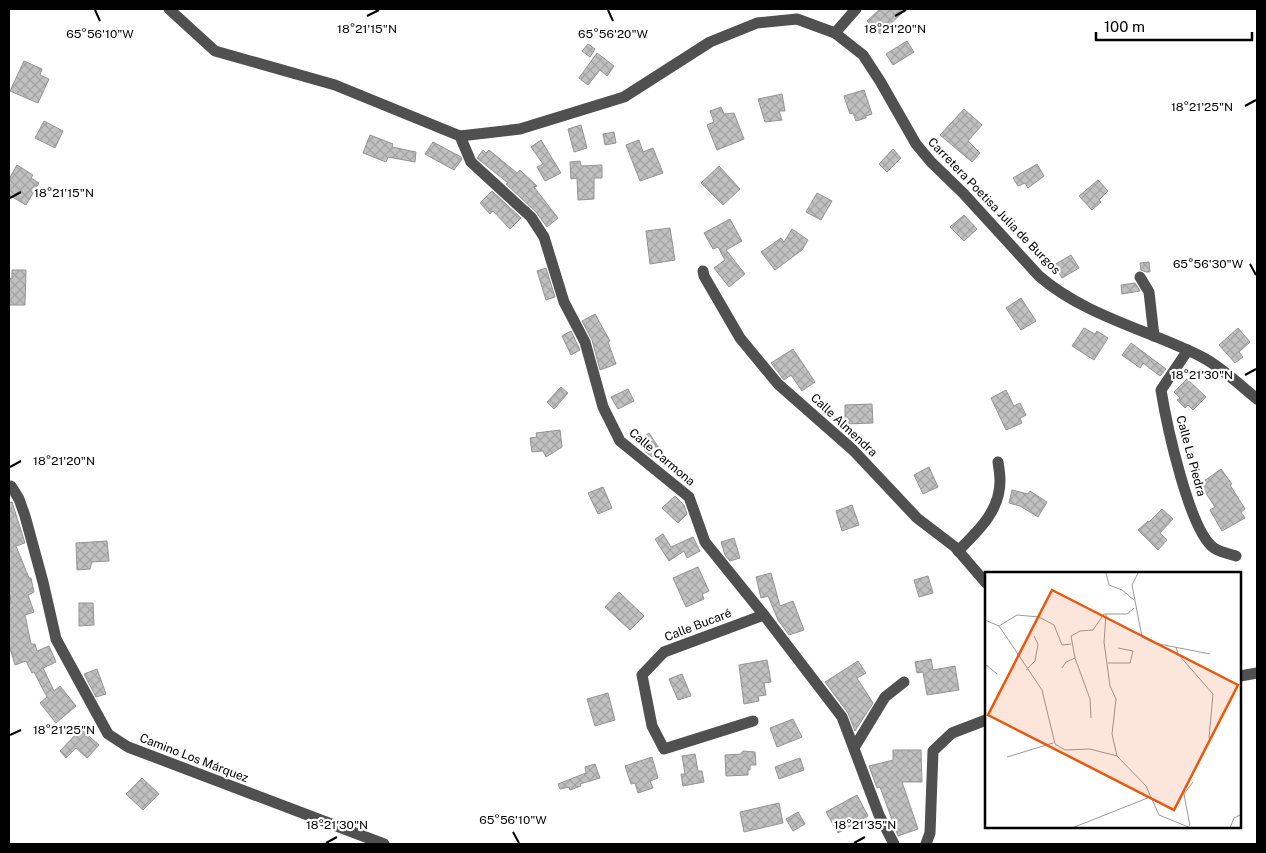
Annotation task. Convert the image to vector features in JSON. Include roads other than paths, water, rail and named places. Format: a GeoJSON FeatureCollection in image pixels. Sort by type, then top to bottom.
{"type":"FeatureCollection","features":[{"type":"Feature","properties":{"kind":"street","name":"Carretera Poetisa Julia de Burgos"},"geometry":{"type":"LineString","coordinates":[[169,9],[215,51],[335,85],[460,136],[520,129],[624,97],[710,42],[757,23],[797,19],[835,33],[863,55],[916,144],[1039,276],[1062,293],[1094,310],[1205,358],[1257,399]]}},
{"type":"Feature","properties":{"kind":"street"},"geometry":{"type":"LineString","coordinates":[[835,33],[856,9]]}},
{"type":"Feature","properties":{"kind":"street","name":"Calle Carmona"},"geometry":{"type":"LineString","coordinates":[[460,136],[470,162],[531,217],[544,237],[564,302],[585,342],[602,407],[620,441],[689,497],[705,542],[842,717],[879,815],[894,844]]}},
{"type":"Feature","properties":{"kind":"street","name":"Calle Almendra"},"geometry":{"type":"LineString","coordinates":[[703,271],[704,276],[740,338],[778,384],[853,450],[917,518],[958,551],[985,582]]}},
{"type":"Feature","properties":{"kind":"street"},"geometry":{"type":"LineString","coordinates":[[1140,277],[1149,292],[1154,336]]}},
{"type":"Feature","properties":{"kind":"street","name":"Calle La Piedra"},"geometry":{"type":"LineString","coordinates":[[1188,350],[1161,390],[1166,424],[1195,520],[1213,547],[1236,556]]}},
{"type":"Feature","properties":{"kind":"street"},"geometry":{"type":"LineString","coordinates":[[958,551],[980,530],[996,505],[1000,482],[998,462]]}},
{"type":"Feature","properties":{"kind":"street","name":"Camino Los Márquez"},"geometry":{"type":"LineString","coordinates":[[11,486],[19,499],[25,516],[56,639],[108,734],[128,748],[384,844]]}},
{"type":"Feature","properties":{"kind":"street","name":"Calle Bucaré"},"geometry":{"type":"LineString","coordinates":[[753,721],[664,749],[652,726],[642,675],[664,652],[764,615]]}},
{"type":"Feature","properties":{"kind":"street"},"geometry":{"type":"LineString","coordinates":[[1241,676],[1257,673]]}},
{"type":"Feature","properties":{"kind":"street"},"geometry":{"type":"LineString","coordinates":[[854,748],[886,697],[904,682]]}},
{"type":"Feature","properties":{"kind":"street"},"geometry":{"type":"LineString","coordinates":[[926,844],[930,832],[933,751],[952,733],[985,720]]}}]}
